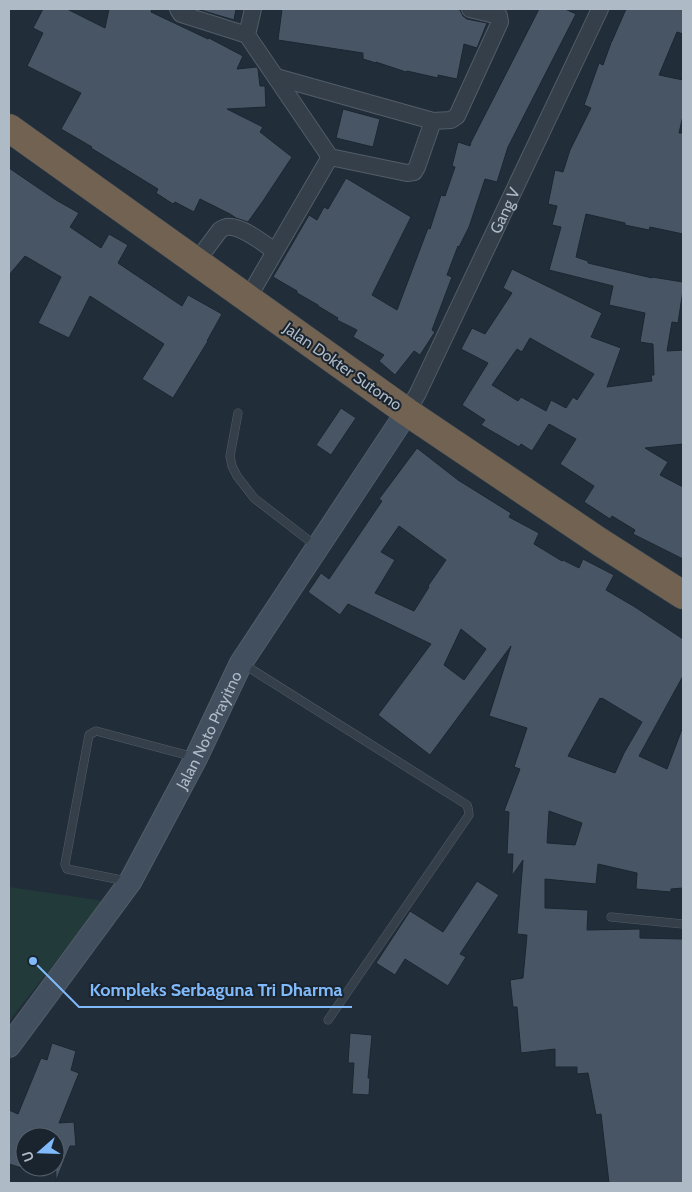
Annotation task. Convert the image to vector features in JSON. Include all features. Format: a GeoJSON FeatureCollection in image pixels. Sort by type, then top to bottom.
{"type":"FeatureCollection","features":[{"type":"Feature","properties":{"kind":"highway","name":"Jalan Dokter Sutomo"},"geometry":{"type":"LineString","coordinates":[[9,128],[407,412],[600,542],[683,595]]}},
{"type":"Feature","properties":{"kind":"street"},"geometry":{"type":"LineString","coordinates":[[178,9],[182,14],[247,34],[330,157],[411,173],[414,172],[434,121]]}},
{"type":"Feature","properties":{"kind":"street"},"geometry":{"type":"LineString","coordinates":[[247,34],[253,9]]}},
{"type":"Feature","properties":{"kind":"street"},"geometry":{"type":"LineString","coordinates":[[276,77],[434,121],[451,120],[457,116],[500,22],[499,16],[470,9]]}},
{"type":"Feature","properties":{"kind":"street","name":"Gang V"},"geometry":{"type":"LineString","coordinates":[[407,412],[600,9]]}},
{"type":"Feature","properties":{"kind":"street"},"geometry":{"type":"LineString","coordinates":[[248,298],[330,157]]}},
{"type":"Feature","properties":{"kind":"street"},"geometry":{"type":"LineString","coordinates":[[196,262],[220,230],[231,226],[242,229],[275,251]]}},
{"type":"Feature","properties":{"kind":"street","name":"Jalan Noto Prayitno"},"geometry":{"type":"LineString","coordinates":[[9,1046],[130,882],[196,758],[241,663],[407,412]]}},
{"type":"Feature","properties":{"kind":"lane"},"geometry":{"type":"LineString","coordinates":[[238,413],[230,456],[237,476],[254,498],[318,547]]}},
{"type":"Feature","properties":{"kind":"lane"},"geometry":{"type":"LineString","coordinates":[[241,663],[468,808],[469,815],[328,1020]]}},
{"type":"Feature","properties":{"kind":"lane"},"geometry":{"type":"LineString","coordinates":[[130,882],[67,869],[65,864],[89,735],[96,731],[196,758]]}},
{"type":"Feature","properties":{"kind":"lane"},"geometry":{"type":"LineString","coordinates":[[611,917],[683,924]]}},
{"type":"Feature","properties":{"kind":"green space"},"geometry":{"type":"Polygon","coordinates":[[[9,887],[104,901],[9,1021],[9,887]]]}},
{"type":"Feature","properties":{"kind":"building"},"geometry":{"type":"Polygon","coordinates":[[[43,9],[67,9],[105,28],[109,9],[152,9],[151,12],[209,38],[243,56],[237,69],[257,67],[260,86],[265,86],[266,107],[227,109],[263,127],[260,132],[292,157],[248,222],[236,218],[200,199],[194,212],[175,202],[173,204],[156,193],[158,189],[61,129],[81,93],[27,66],[43,33],[33,28],[43,9]]]}},
{"type":"Feature","properties":{"kind":"building"},"geometry":{"type":"Polygon","coordinates":[[[197,9],[236,9],[234,20],[197,9]]]}},
{"type":"Feature","properties":{"kind":"building"},"geometry":{"type":"Polygon","coordinates":[[[282,9],[457,9],[467,19],[487,23],[477,48],[464,44],[457,79],[438,75],[438,78],[406,72],[363,59],[363,53],[278,40],[282,9]]]}},
{"type":"Feature","properties":{"kind":"building"},"geometry":{"type":"Polygon","coordinates":[[[539,9],[565,9],[576,14],[508,147],[497,182],[485,179],[469,227],[458,246],[447,275],[452,277],[432,330],[435,332],[420,355],[414,351],[395,375],[379,361],[384,355],[353,337],[357,330],[337,320],[338,318],[273,277],[309,215],[317,220],[324,207],[328,209],[346,178],[411,217],[372,295],[397,310],[428,228],[430,229],[441,195],[445,196],[455,167],[452,166],[458,142],[470,146],[539,9]]]}},
{"type":"Feature","properties":{"kind":"building"},"geometry":{"type":"Polygon","coordinates":[[[626,9],[683,9],[683,34],[677,32],[659,75],[683,80],[683,116],[679,133],[683,133],[683,234],[650,227],[649,230],[586,214],[576,257],[588,261],[588,263],[652,278],[683,282],[678,323],[672,322],[667,351],[683,350],[683,444],[645,448],[668,462],[660,475],[683,487],[683,559],[633,534],[635,530],[612,516],[610,519],[584,502],[594,486],[560,464],[576,439],[549,424],[532,451],[521,444],[519,447],[481,425],[485,420],[462,405],[488,363],[461,349],[472,328],[485,334],[512,293],[503,288],[512,269],[602,313],[591,337],[621,348],[607,387],[652,381],[651,375],[654,375],[653,344],[640,342],[645,313],[609,305],[613,286],[549,270],[561,227],[552,225],[557,206],[548,204],[555,170],[563,172],[570,150],[591,108],[584,105],[599,63],[603,65],[626,9]],[[530,338],[522,352],[517,349],[492,385],[518,401],[521,397],[546,411],[551,400],[566,408],[573,397],[577,400],[594,374],[530,338]]]}},
{"type":"Feature","properties":{"kind":"building"},"geometry":{"type":"Polygon","coordinates":[[[343,109],[380,119],[373,147],[336,138],[343,109]]]}},
{"type":"Feature","properties":{"kind":"building"},"geometry":{"type":"Polygon","coordinates":[[[9,168],[56,200],[79,213],[70,227],[101,248],[109,234],[128,245],[118,263],[182,306],[188,295],[222,314],[208,341],[173,398],[142,379],[164,344],[90,296],[69,338],[38,323],[61,277],[25,256],[9,275],[9,168]]]}},
{"type":"Feature","properties":{"kind":"building"},"geometry":{"type":"Polygon","coordinates":[[[341,408],[356,418],[331,455],[316,445],[341,408]]]}},
{"type":"Feature","properties":{"kind":"building"},"geometry":{"type":"Polygon","coordinates":[[[417,448],[458,480],[511,513],[509,517],[539,533],[534,544],[562,561],[579,568],[583,559],[614,575],[606,590],[683,639],[683,676],[639,756],[667,769],[683,729],[683,888],[671,889],[671,892],[636,889],[637,873],[598,864],[596,884],[545,879],[545,908],[588,910],[587,930],[640,929],[640,938],[683,939],[683,1183],[609,1183],[601,1114],[596,1115],[588,1073],[577,1074],[577,1067],[555,1067],[555,1049],[521,1053],[517,1007],[513,1007],[510,980],[523,978],[527,935],[517,934],[523,860],[512,876],[513,854],[507,854],[509,812],[504,811],[520,769],[514,767],[527,728],[489,716],[511,646],[430,755],[378,715],[431,644],[348,604],[340,615],[308,592],[321,573],[329,579],[382,501],[379,499],[417,448]],[[399,526],[381,552],[395,560],[375,593],[414,611],[446,560],[399,526]],[[461,629],[444,665],[464,680],[486,649],[461,629]],[[600,698],[568,756],[615,773],[642,722],[600,698]],[[549,811],[547,843],[575,845],[582,823],[549,811]]]}},
{"type":"Feature","properties":{"kind":"building"},"geometry":{"type":"Polygon","coordinates":[[[477,881],[499,895],[460,954],[466,957],[448,986],[405,959],[395,975],[376,963],[410,911],[443,932],[477,881]]]}},
{"type":"Feature","properties":{"kind":"building"},"geometry":{"type":"Polygon","coordinates":[[[350,1033],[372,1035],[368,1078],[370,1078],[369,1095],[352,1094],[354,1063],[348,1063],[350,1033]]]}},
{"type":"Feature","properties":{"kind":"building"},"geometry":{"type":"Polygon","coordinates":[[[52,1043],[76,1051],[71,1070],[79,1073],[59,1123],[74,1122],[76,1146],[70,1146],[65,1158],[65,1127],[15,1127],[15,1166],[9,1164],[9,1110],[18,1114],[41,1058],[47,1060],[52,1043]]]}},
{"type":"Feature","properties":{"kind":"place","name":"Kompleks Serbaguna Tri Dharma"},"geometry":{"type":"Point","coordinates":[33,961]}}]}
